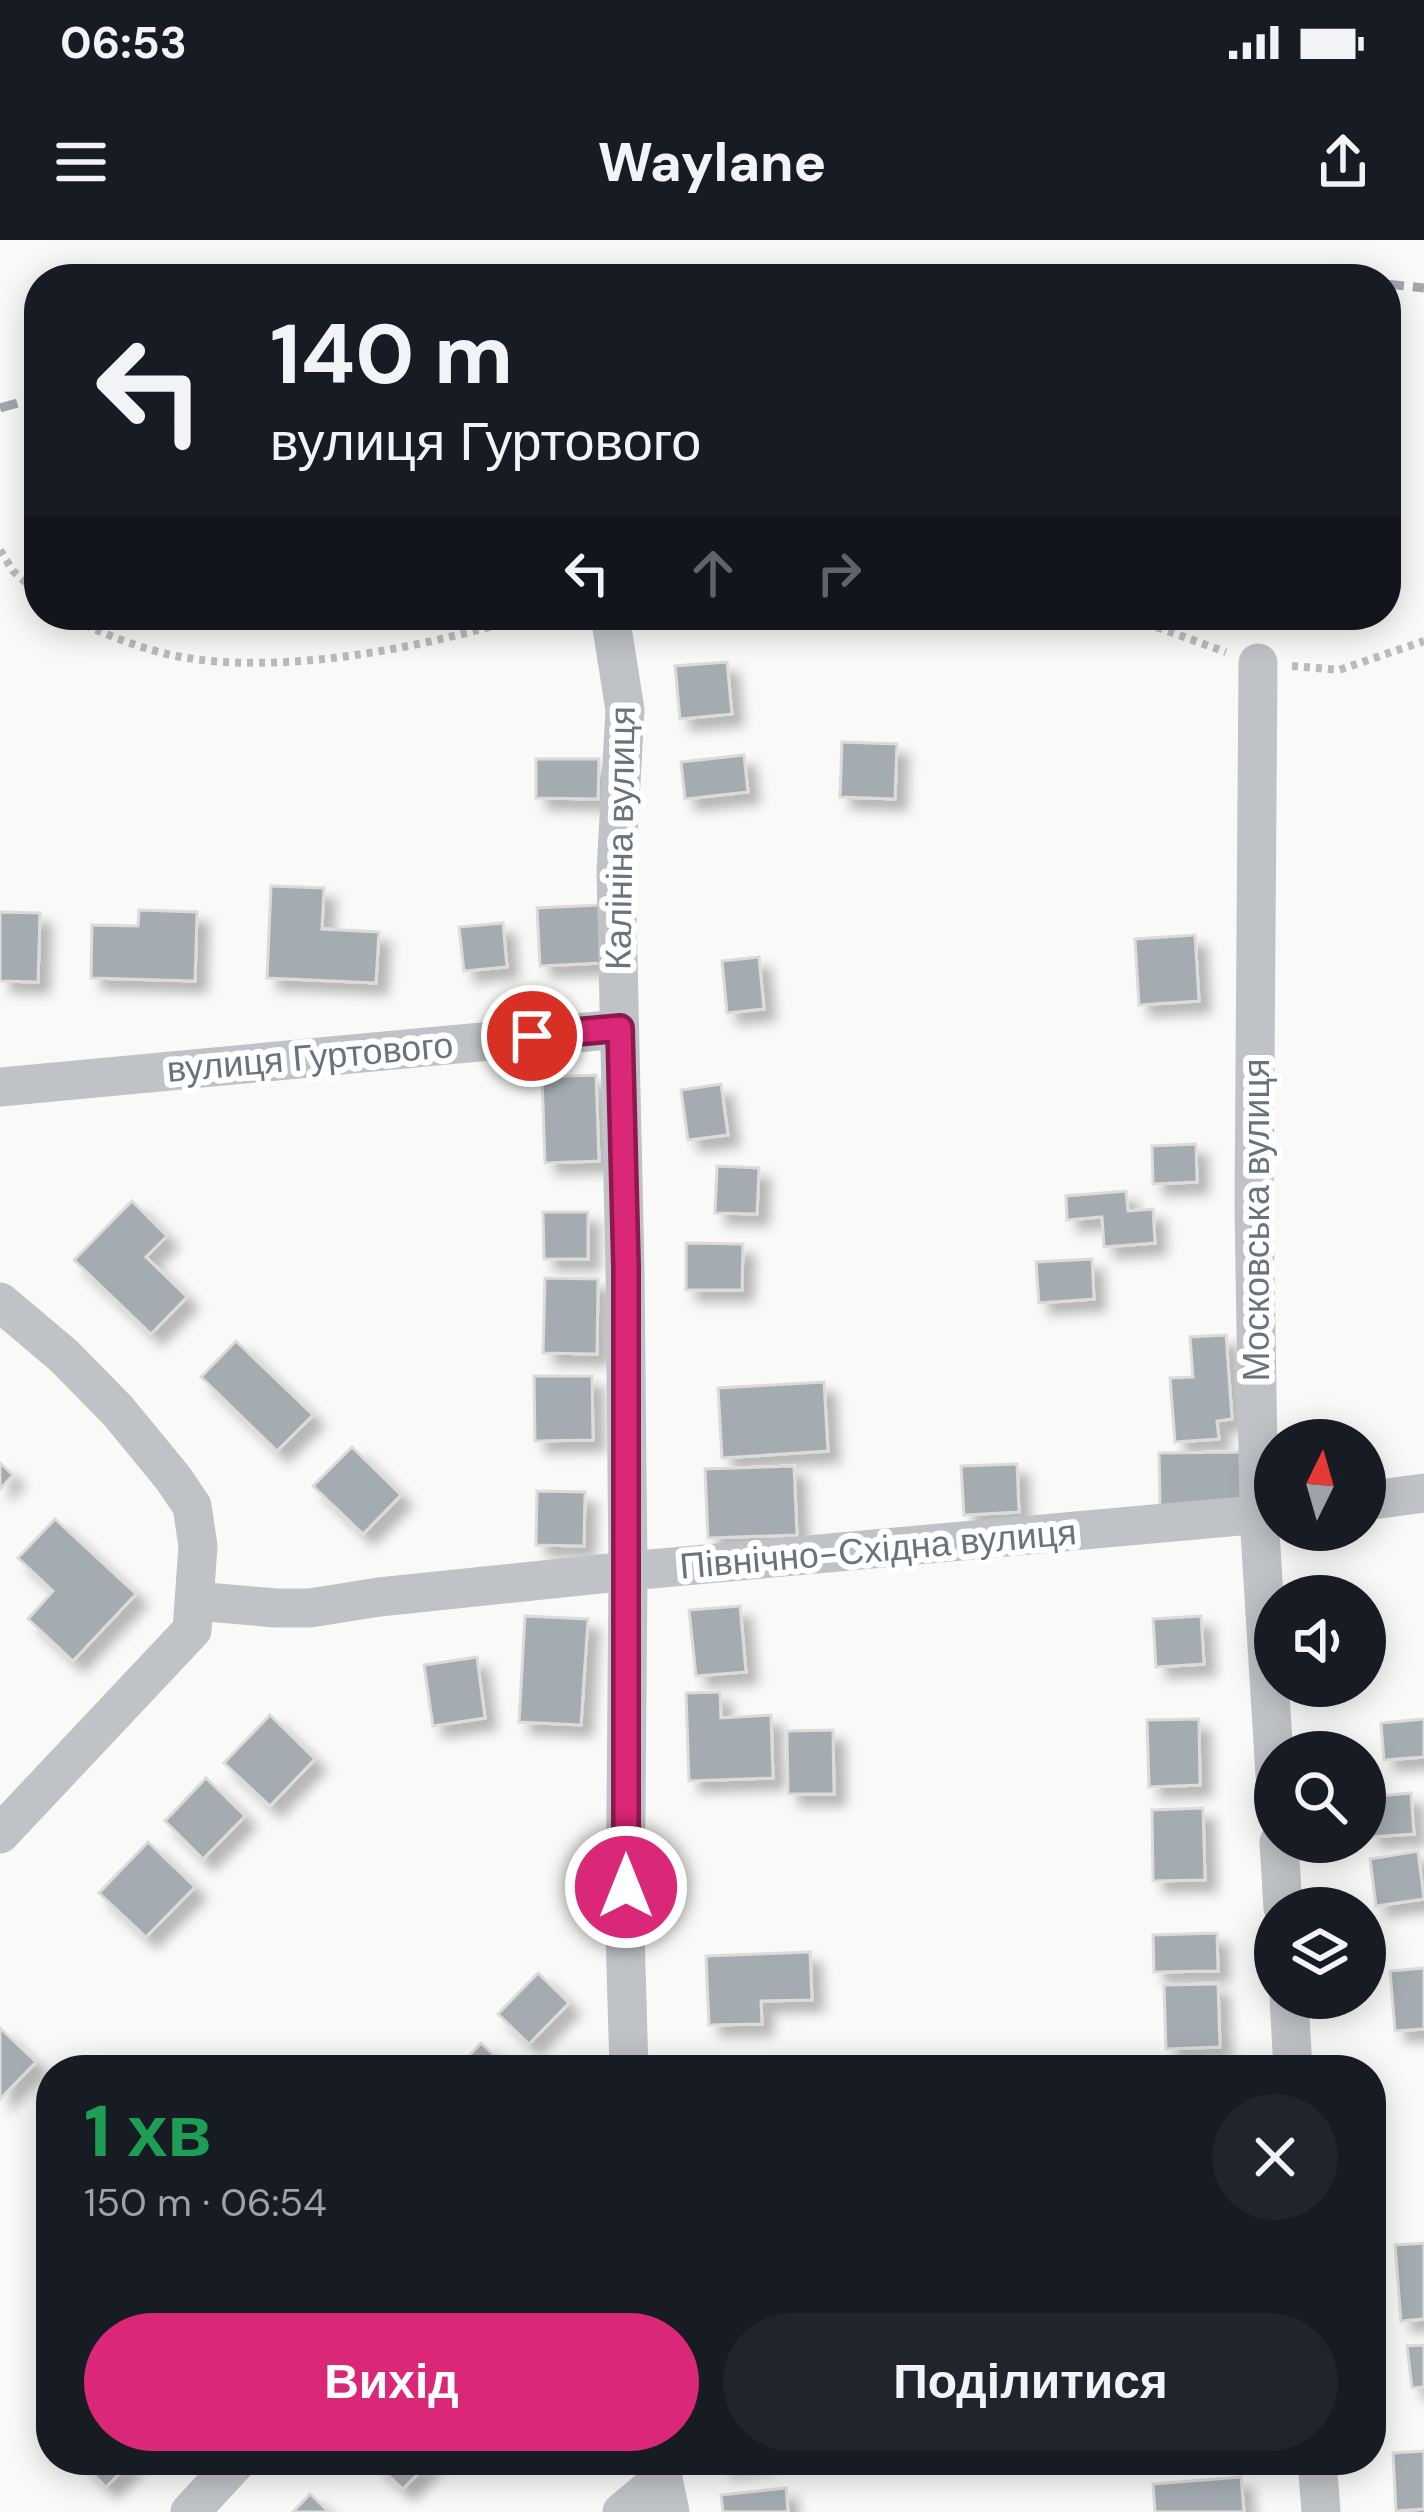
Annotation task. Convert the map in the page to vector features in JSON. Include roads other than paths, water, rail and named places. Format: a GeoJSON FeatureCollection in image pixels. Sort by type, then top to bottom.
{"type":"FeatureCollection","features":[{"type":"Feature","properties":{"kind":"street","name":"Калініна вулиця"},"geometry":{"type":"LineString","coordinates":[[612,630],[625,710],[616,872],[626,1267],[629,2055]]}},
{"type":"Feature","properties":{"kind":"street","name":"Московська вулиця"},"geometry":{"type":"LineString","coordinates":[[1258,663],[1254,1205],[1263,1419]]}},
{"type":"Feature","properties":{"kind":"street","name":"вулиця Гуртового"},"geometry":{"type":"LineString","coordinates":[[0,1087],[620,1028]]}},
{"type":"Feature","properties":{"kind":"street"},"geometry":{"type":"LineString","coordinates":[[0,1302],[64,1356],[118,1411],[192,1506],[198,1546],[193,1615],[0,1834]]}},
{"type":"Feature","properties":{"kind":"street"},"geometry":{"type":"LineString","coordinates":[[1386,1498],[1424,1493]]}},
{"type":"Feature","properties":{"kind":"street","name":"Північно-Східна вулиця"},"geometry":{"type":"LineString","coordinates":[[193,1615],[310,1608],[628,1571],[1254,1515]]}},
{"type":"Feature","properties":{"kind":"street","name":"Московська вулиця"},"geometry":{"type":"LineString","coordinates":[[1268,1551],[1274,1731]]}},
{"type":"Feature","properties":{"kind":"street"},"geometry":{"type":"LineString","coordinates":[[1290,2019],[1292,2055]]}},
{"type":"Feature","properties":{"kind":"street"},"geometry":{"type":"LineString","coordinates":[[190,2512],[224,2475]]}},
{"type":"Feature","properties":{"kind":"street"},"geometry":{"type":"LineString","coordinates":[[1318,2475],[1321,2512]]}},
{"type":"Feature","properties":{"kind":"street"},"geometry":{"type":"LineString","coordinates":[[622,2512],[664,2483]]}},
{"type":"Feature","properties":{"kind":"railway"},"geometry":{"type":"LineString","coordinates":[[1401,286],[1424,288]]}},
{"type":"Feature","properties":{"kind":"railway"},"geometry":{"type":"LineString","coordinates":[[0,408],[24,401]]}}]}
